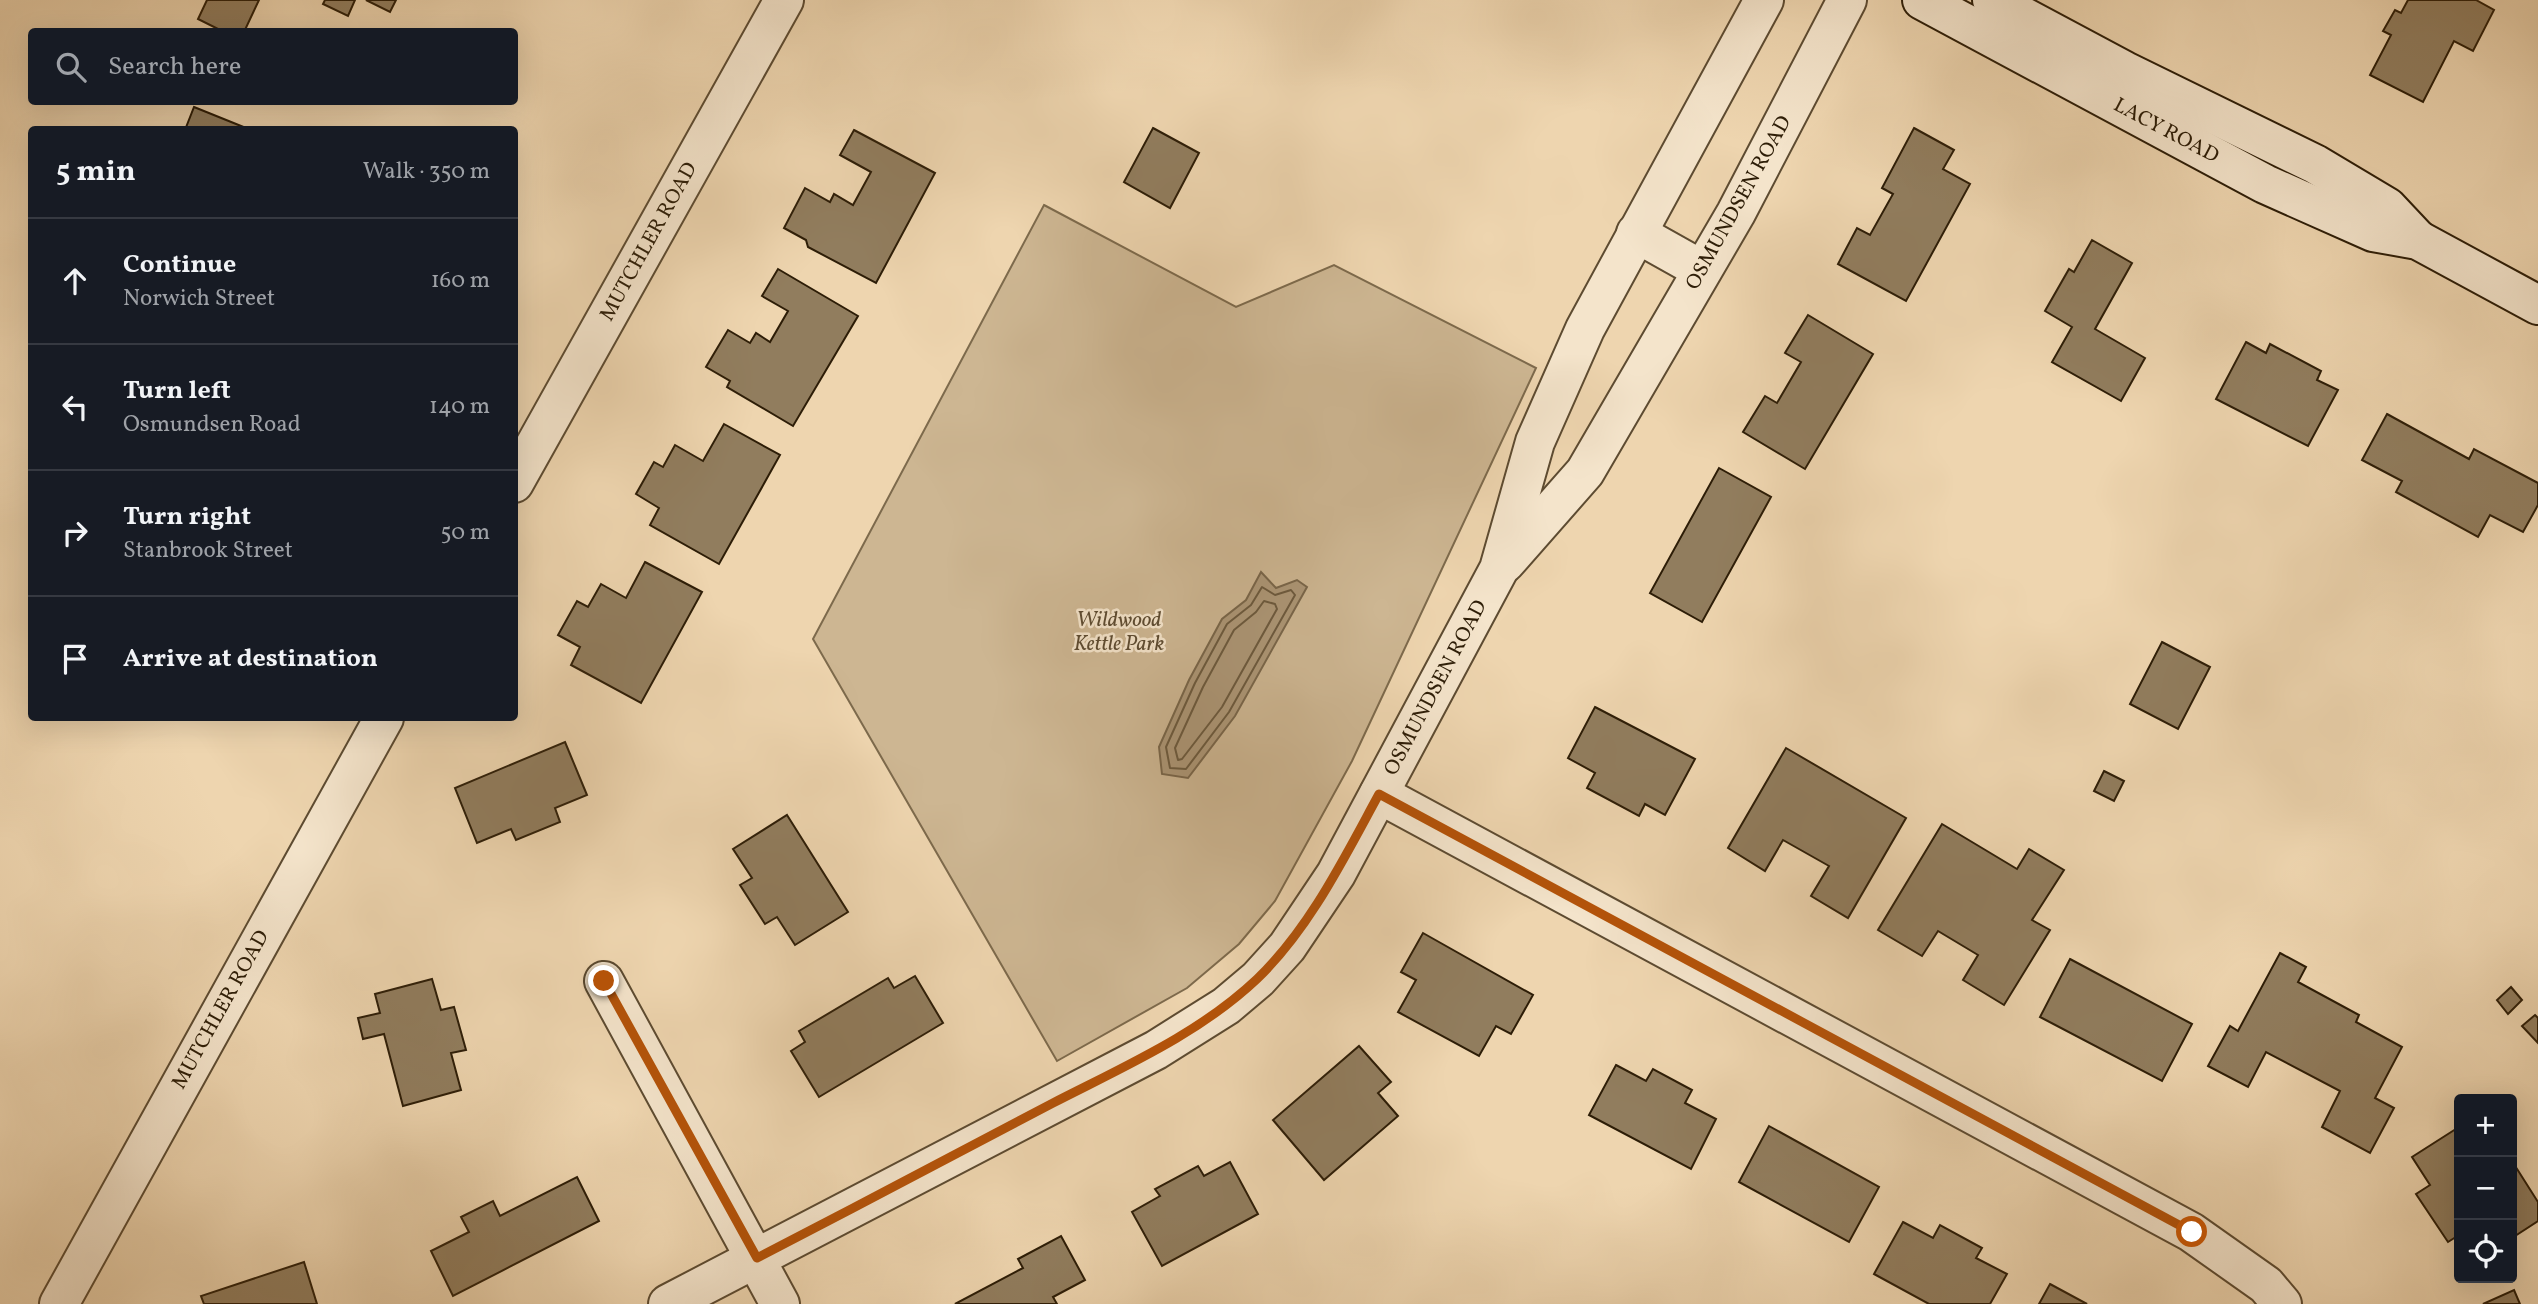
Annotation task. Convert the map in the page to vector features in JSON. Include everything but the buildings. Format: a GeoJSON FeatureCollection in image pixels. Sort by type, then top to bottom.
{"type":"FeatureCollection","features":[{"type":"Feature","properties":{"kind":"street","name":"MUTCHLER ROAD"},"geometry":{"type":"LineString","coordinates":[[518,477],[784,0]]}},
{"type":"Feature","properties":{"kind":"street","name":"OSMUNDSEN ROAD"},"geometry":{"type":"LineString","coordinates":[[668,1304],[1156,1050],[1226,1006],[1258,979],[1287,947],[1336,874],[1499,569],[1535,442],[1585,329],[1764,0]]}},
{"type":"Feature","properties":{"kind":"street","name":"OSMUNDSEN ROAD"},"geometry":{"type":"LineString","coordinates":[[1499,569],[1585,472],[1736,213],[1847,0]]}},
{"type":"Feature","properties":{"kind":"street","name":"LACY ROAD"},"geometry":{"type":"LineString","coordinates":[[1922,0],[2265,184],[2373,232],[2418,240]]}},
{"type":"Feature","properties":{"kind":"street","name":"LACY ROAD"},"geometry":{"type":"LineString","coordinates":[[1992,0],[2125,71],[2315,164],[2387,207],[2418,240],[2538,305]]}},
{"type":"Feature","properties":{"kind":"street"},"geometry":{"type":"LineString","coordinates":[[1636,233],[1702,270]]}},
{"type":"Feature","properties":{"kind":"street","name":"MUTCHLER ROAD"},"geometry":{"type":"LineString","coordinates":[[59,1304],[382,721]]}},
{"type":"Feature","properties":{"kind":"street"},"geometry":{"type":"LineString","coordinates":[[1379,794],[2192,1232],[2266,1285],[2282,1304]]}},
{"type":"Feature","properties":{"kind":"street"},"geometry":{"type":"LineString","coordinates":[[604,981],[780,1304]]}},
{"type":"Feature","properties":{"kind":"green space","name":"Wildwood Kettle Park"},"geometry":{"type":"Polygon","coordinates":[[[1044,205],[1236,307],[1334,265],[1536,368],[1352,761],[1275,901],[1239,944],[1187,988],[1057,1061],[813,639],[1044,205]]]}},
{"type":"Feature","properties":{"kind":"water"},"geometry":{"type":"Polygon","coordinates":[[[1261,572],[1276,588],[1297,580],[1307,587],[1235,716],[1188,778],[1162,774],[1159,747],[1189,680],[1222,619],[1246,600],[1261,572]]]}},
{"type":"Feature","properties":{"kind":"route"},"geometry":{"type":"LineString","coordinates":[[604,981],[757,1258],[1156,1050],[1226,1006],[1258,979],[1287,947],[1336,874],[1379,794],[2192,1232]]}}]}
